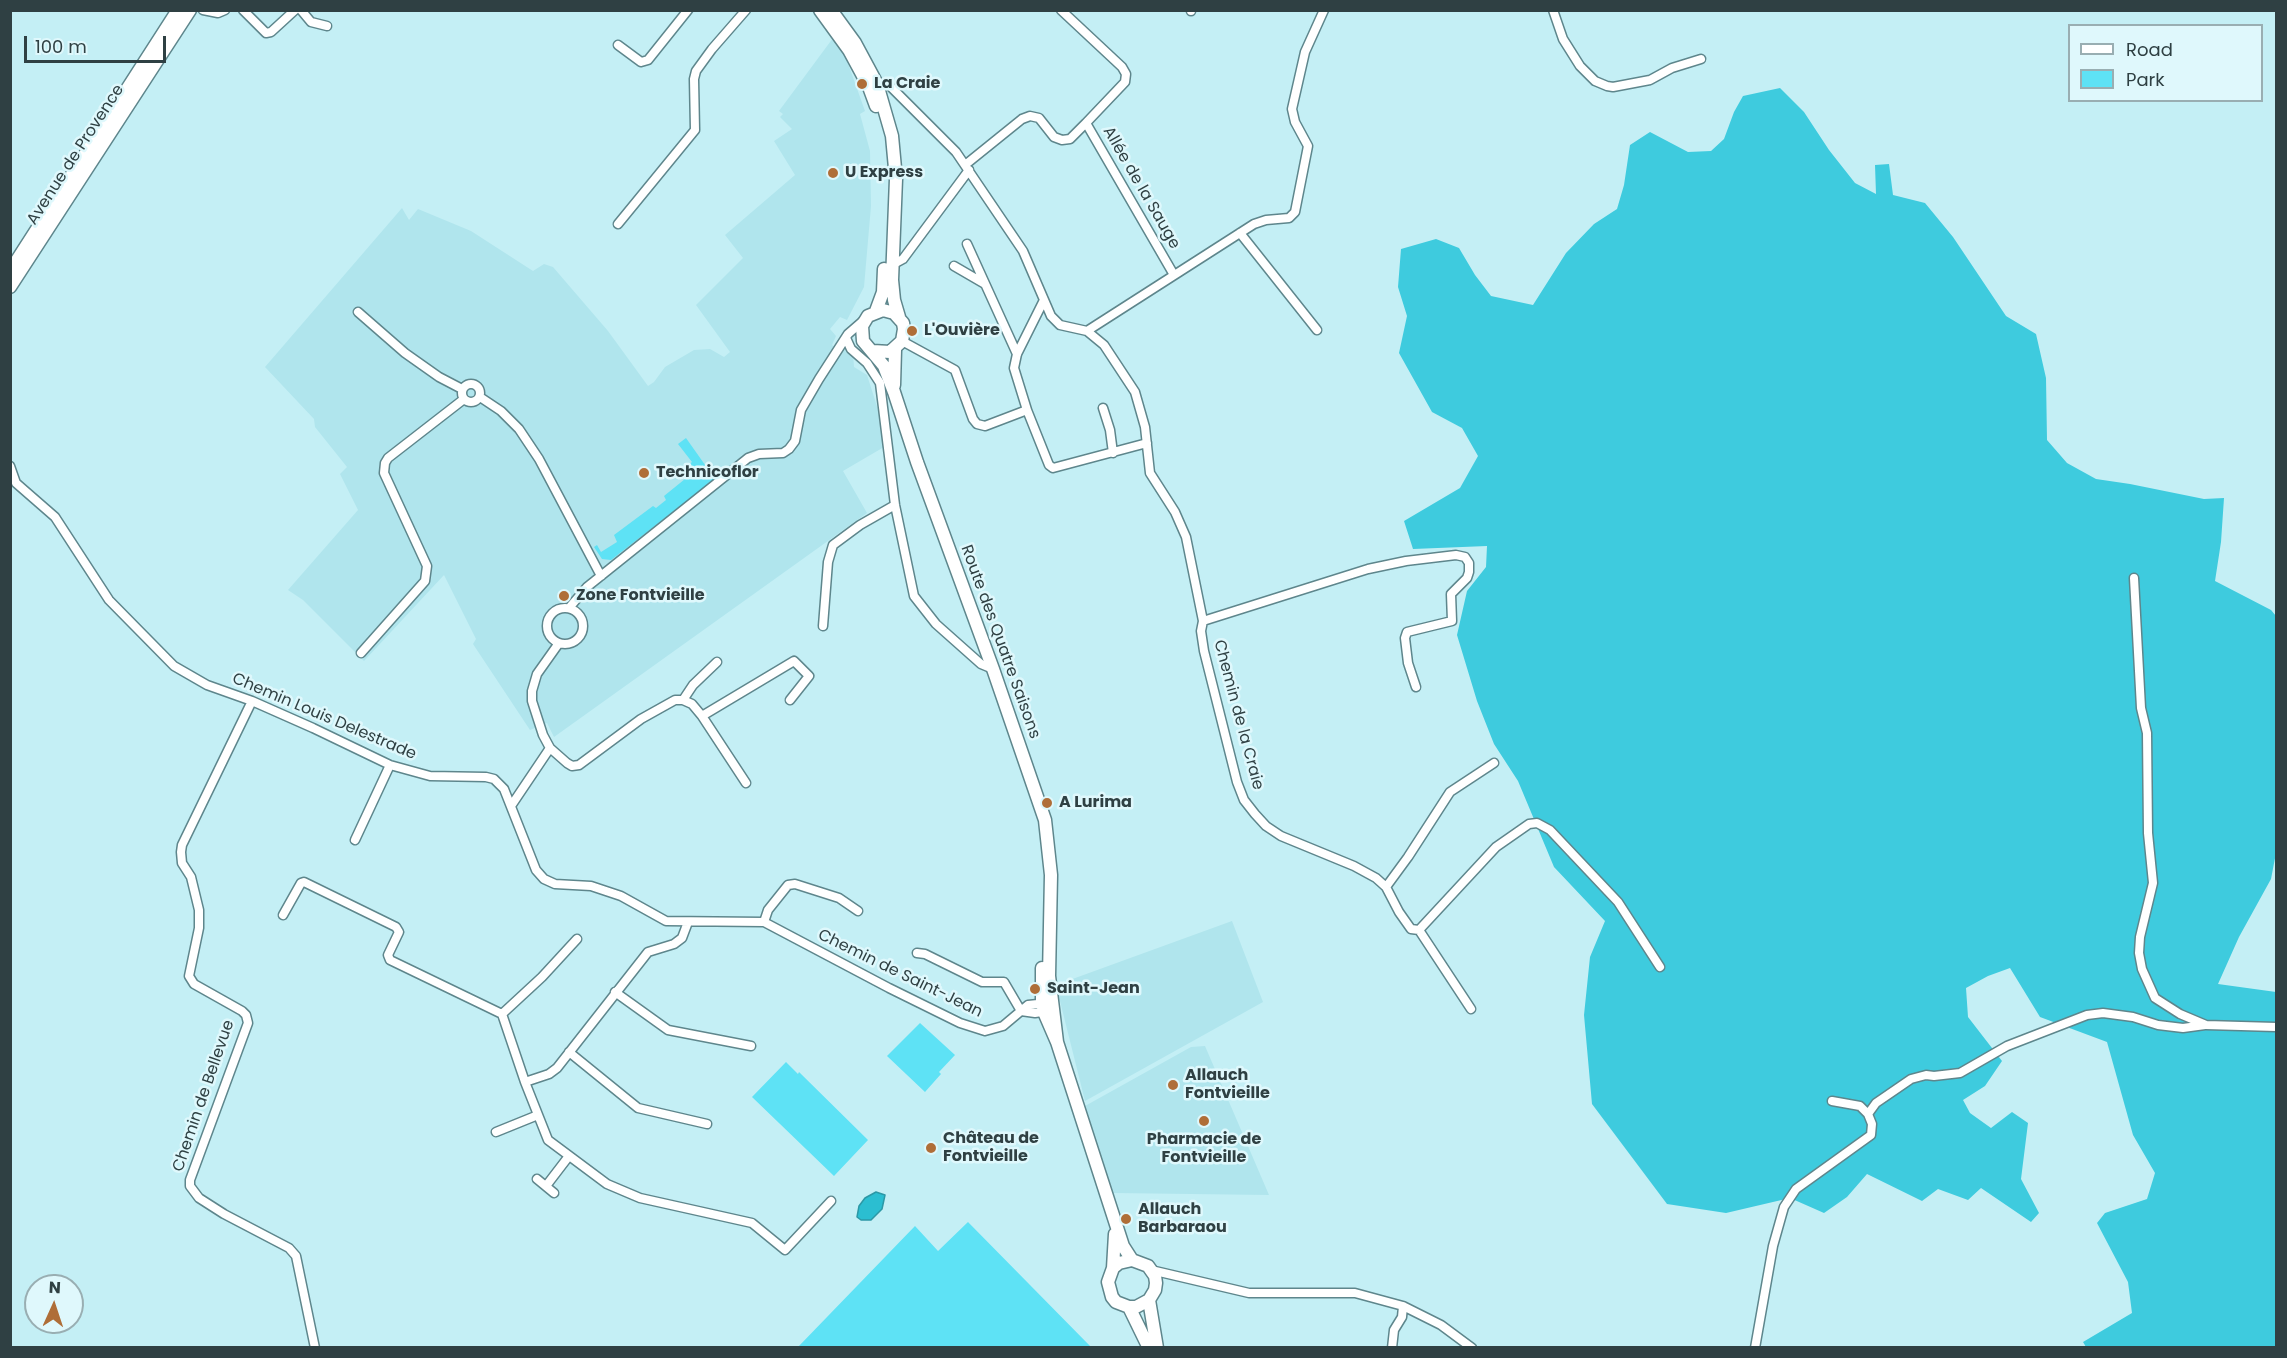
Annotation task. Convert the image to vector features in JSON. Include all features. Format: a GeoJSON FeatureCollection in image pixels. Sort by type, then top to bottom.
{"type":"FeatureCollection","features":[{"type":"Feature","properties":{"kind":"main road","name":"Avenue de Provence"},"geometry":{"type":"LineString","coordinates":[[10,271],[178,10]]}},
{"type":"Feature","properties":{"kind":"main road","name":"Avenue de Provence"},"geometry":{"type":"LineString","coordinates":[[10,287],[190,10]]}},
{"type":"Feature","properties":{"kind":"main road"},"geometry":{"type":"LineString","coordinates":[[820,10],[882,99],[896,161],[892,262]]}},
{"type":"Feature","properties":{"kind":"main road"},"geometry":{"type":"LineString","coordinates":[[831,10],[855,43],[873,85],[885,139],[888,179],[883,292],[876,311],[865,320],[862,326],[863,341]]}},
{"type":"Feature","properties":{"kind":"main road","name":"Route des Quatre Saisons"},"geometry":{"type":"LineString","coordinates":[[892,262],[892,292],[904,329],[899,345],[894,392]]}},
{"type":"Feature","properties":{"kind":"main road"},"geometry":{"type":"LineString","coordinates":[[876,311],[889,311],[899,318]]}},
{"type":"Feature","properties":{"kind":"main road","name":"Route des Quatre Saisons"},"geometry":{"type":"LineString","coordinates":[[863,341],[884,366],[894,392],[922,477],[993,669],[1045,820],[1051,875],[1047,1007],[1123,1246],[1132,1260]]}},
{"type":"Feature","properties":{"kind":"main road"},"geometry":{"type":"LineString","coordinates":[[873,351],[884,353],[899,345]]}},
{"type":"Feature","properties":{"kind":"main road","name":"Route des Quatre Saisons"},"geometry":{"type":"LineString","coordinates":[[1115,1221],[1116,1247],[1108,1282],[1109,1290],[1116,1302],[1129,1307],[1149,1347]]}},
{"type":"Feature","properties":{"kind":"main road"},"geometry":{"type":"LineString","coordinates":[[1113,1268],[1119,1263],[1132,1260],[1144,1263],[1155,1276],[1152,1295],[1156,1347]]}},
{"type":"Feature","properties":{"kind":"main road"},"geometry":{"type":"LineString","coordinates":[[1129,1307],[1136,1307],[1152,1295]]}},
{"type":"Feature","properties":{"kind":"street"},"geometry":{"type":"LineString","coordinates":[[203,10],[211,13],[225,10]]}},
{"type":"Feature","properties":{"kind":"street"},"geometry":{"type":"LineString","coordinates":[[243,10],[266,33],[271,32],[295,10]]}},
{"type":"Feature","properties":{"kind":"street"},"geometry":{"type":"LineString","coordinates":[[301,10],[311,22],[327,26]]}},
{"type":"Feature","properties":{"kind":"street"},"geometry":{"type":"LineString","coordinates":[[618,45],[641,62],[648,60],[688,10]]}},
{"type":"Feature","properties":{"kind":"street"},"geometry":{"type":"LineString","coordinates":[[618,224],[695,130],[694,79],[696,71],[746,10]]}},
{"type":"Feature","properties":{"kind":"street"},"geometry":{"type":"LineString","coordinates":[[1061,10],[1122,67],[1126,74],[1125,82],[1086,123]]}},
{"type":"Feature","properties":{"kind":"street"},"geometry":{"type":"LineString","coordinates":[[1087,331],[1240,233],[1266,220],[1289,218],[1296,208],[1308,146],[1295,122],[1292,109],[1305,52],[1324,10]]}},
{"type":"Feature","properties":{"kind":"street"},"geometry":{"type":"LineString","coordinates":[[1552,10],[1563,39],[1580,66],[1595,81],[1607,86],[1613,87],[1650,80],[1672,68],[1701,59]]}},
{"type":"Feature","properties":{"kind":"street","name":"Chemin de la Craie"},"geometry":{"type":"LineString","coordinates":[[873,85],[889,85],[956,152],[1023,250],[1043,302],[1051,316],[1060,325],[1087,331],[1104,345],[1135,392],[1142,410],[1150,473],[1175,512],[1186,537],[1203,621],[1201,631],[1204,651],[1237,782],[1244,800],[1266,826],[1281,836],[1354,866],[1376,878],[1386,887],[1411,929],[1419,930]]}},
{"type":"Feature","properties":{"kind":"street"},"geometry":{"type":"LineString","coordinates":[[882,99],[897,94]]}},
{"type":"Feature","properties":{"kind":"street","name":"Allée de la Sauge"},"geometry":{"type":"LineString","coordinates":[[967,167],[1022,119],[1030,116],[1039,118],[1054,137],[1062,140],[1070,139],[1086,123],[1174,274]]}},
{"type":"Feature","properties":{"kind":"street"},"geometry":{"type":"LineString","coordinates":[[892,262],[903,259],[967,167]]}},
{"type":"Feature","properties":{"kind":"street"},"geometry":{"type":"LineString","coordinates":[[1240,233],[1317,330]]}},
{"type":"Feature","properties":{"kind":"street"},"geometry":{"type":"LineString","coordinates":[[967,244],[1017,354]]}},
{"type":"Feature","properties":{"kind":"street"},"geometry":{"type":"LineString","coordinates":[[954,266],[986,284]]}},
{"type":"Feature","properties":{"kind":"street"},"geometry":{"type":"LineString","coordinates":[[1043,302],[1017,354],[1014,368],[1027,410],[1049,465],[1053,468],[1147,443]]}},
{"type":"Feature","properties":{"kind":"street"},"geometry":{"type":"LineString","coordinates":[[358,312],[405,352],[439,377],[462,390],[464,399]]}},
{"type":"Feature","properties":{"kind":"street"},"geometry":{"type":"LineString","coordinates":[[569,608],[576,597],[601,576],[748,458],[759,454],[783,453],[789,449],[795,441],[801,410],[828,364],[846,338],[865,320]]}},
{"type":"Feature","properties":{"kind":"street"},"geometry":{"type":"LineString","coordinates":[[846,338],[863,341]]}},
{"type":"Feature","properties":{"kind":"street"},"geometry":{"type":"LineString","coordinates":[[846,338],[851,350],[867,363],[880,383],[895,505],[914,596],[936,624],[981,664],[993,669]]}},
{"type":"Feature","properties":{"kind":"street"},"geometry":{"type":"LineString","coordinates":[[899,345],[955,370],[973,419],[977,424],[985,426],[1027,410]]}},
{"type":"Feature","properties":{"kind":"street"},"geometry":{"type":"LineString","coordinates":[[462,390],[467,384],[475,384],[480,389],[480,397],[475,402],[464,399]]}},
{"type":"Feature","properties":{"kind":"street"},"geometry":{"type":"LineString","coordinates":[[480,397],[501,411],[519,429],[539,459],[601,576]]}},
{"type":"Feature","properties":{"kind":"street"},"geometry":{"type":"LineString","coordinates":[[361,652],[425,580],[427,566],[384,473],[385,463],[388,458],[464,399]]}},
{"type":"Feature","properties":{"kind":"street"},"geometry":{"type":"LineString","coordinates":[[1103,408],[1110,430],[1113,453]]}},
{"type":"Feature","properties":{"kind":"street","name":"Chemin Louis Delestrade"},"geometry":{"type":"LineString","coordinates":[[10,466],[16,483],[56,518],[109,600],[174,666],[207,685],[252,701],[347,743],[390,765],[430,776],[494,779],[504,789],[536,870],[544,879],[555,884],[591,886],[621,896],[666,921],[764,922]]}},
{"type":"Feature","properties":{"kind":"street"},"geometry":{"type":"LineString","coordinates":[[823,626],[828,562],[833,544],[895,505]]}},
{"type":"Feature","properties":{"kind":"street"},"geometry":{"type":"LineString","coordinates":[[1203,621],[1368,569],[1406,561],[1456,555],[1465,557],[1469,563],[1469,572],[1467,578],[1451,594],[1452,621],[1407,632],[1405,638],[1408,663],[1416,687]]}},
{"type":"Feature","properties":{"kind":"street"},"geometry":{"type":"LineString","coordinates":[[2134,578],[2141,708],[2146,733],[2148,833],[2153,883],[2140,937],[2139,953],[2142,969],[2155,998],[2167,1008],[2206,1025]]}},
{"type":"Feature","properties":{"kind":"street"},"geometry":{"type":"LineString","coordinates":[[569,608],[579,613],[583,630],[571,643],[559,643],[550,637],[547,621],[553,612],[569,608]]}},
{"type":"Feature","properties":{"kind":"street"},"geometry":{"type":"LineString","coordinates":[[559,643],[537,674],[532,691],[537,717],[550,748],[567,763],[572,766],[579,765],[641,719],[675,700],[683,700],[692,704],[702,716],[746,783]]}},
{"type":"Feature","properties":{"kind":"street"},"geometry":{"type":"LineString","coordinates":[[702,716],[794,661],[809,676],[790,700]]}},
{"type":"Feature","properties":{"kind":"street"},"geometry":{"type":"LineString","coordinates":[[683,700],[693,685],[717,662]]}},
{"type":"Feature","properties":{"kind":"street","name":"Chemin de Bellevue"},"geometry":{"type":"LineString","coordinates":[[252,701],[182,845],[181,852],[182,862],[191,877],[199,910],[198,937],[189,976],[194,984],[242,1011],[248,1023],[190,1180],[190,1186],[199,1198],[224,1214],[289,1248],[296,1256],[315,1347]]}},
{"type":"Feature","properties":{"kind":"street"},"geometry":{"type":"LineString","coordinates":[[511,806],[550,748]]}},
{"type":"Feature","properties":{"kind":"street"},"geometry":{"type":"LineString","coordinates":[[1386,887],[1450,792],[1494,763]]}},
{"type":"Feature","properties":{"kind":"street"},"geometry":{"type":"LineString","coordinates":[[355,840],[390,765]]}},
{"type":"Feature","properties":{"kind":"street"},"geometry":{"type":"LineString","coordinates":[[1471,1009],[1419,930],[1496,847],[1528,824],[1537,823],[1550,830],[1618,902],[1660,967]]}},
{"type":"Feature","properties":{"kind":"street"},"geometry":{"type":"LineString","coordinates":[[283,915],[301,883],[304,882],[396,927],[399,932],[388,955],[390,960],[502,1014],[548,1140],[607,1184],[640,1198],[752,1223],[785,1250],[831,1201]]}},
{"type":"Feature","properties":{"kind":"street"},"geometry":{"type":"LineString","coordinates":[[764,922],[768,910],[788,885],[795,884],[839,898],[858,911]]}},
{"type":"Feature","properties":{"kind":"street"},"geometry":{"type":"LineString","coordinates":[[525,1082],[549,1074],[557,1068],[648,952],[674,944],[682,938],[688,922]]}},
{"type":"Feature","properties":{"kind":"street","name":"Chemin de Saint-Jean"},"geometry":{"type":"LineString","coordinates":[[764,922],[889,988],[977,1029],[985,1031],[1003,1026],[1028,1005],[1047,1007]]}},
{"type":"Feature","properties":{"kind":"street"},"geometry":{"type":"LineString","coordinates":[[502,1014],[542,977],[577,939]]}},
{"type":"Feature","properties":{"kind":"street"},"geometry":{"type":"LineString","coordinates":[[917,953],[925,954],[982,982],[1004,982],[1021,1011]]}},
{"type":"Feature","properties":{"kind":"street"},"geometry":{"type":"LineString","coordinates":[[615,992],[668,1030],[751,1046]]}},
{"type":"Feature","properties":{"kind":"street"},"geometry":{"type":"LineString","coordinates":[[1868,1113],[1876,1103],[1911,1079],[1926,1075],[1960,1072],[2007,1046],[2087,1015],[2103,1013],[2183,1028],[2206,1025],[2277,1027]]}},
{"type":"Feature","properties":{"kind":"street"},"geometry":{"type":"LineString","coordinates":[[569,1052],[638,1108],[706,1124]]}},
{"type":"Feature","properties":{"kind":"street"},"geometry":{"type":"LineString","coordinates":[[1755,1347],[1773,1246],[1784,1207],[1796,1189],[1871,1135],[1872,1124],[1868,1113],[1860,1106],[1832,1101]]}},
{"type":"Feature","properties":{"kind":"street"},"geometry":{"type":"LineString","coordinates":[[496,1132],[538,1115]]}},
{"type":"Feature","properties":{"kind":"street"},"geometry":{"type":"LineString","coordinates":[[546,1186],[569,1156]]}},
{"type":"Feature","properties":{"kind":"street"},"geometry":{"type":"LineString","coordinates":[[537,1179],[554,1193]]}},
{"type":"Feature","properties":{"kind":"street"},"geometry":{"type":"LineString","coordinates":[[1151,1270],[1249,1293],[1356,1293],[1403,1306],[1441,1325],[1472,1347]]}},
{"type":"Feature","properties":{"kind":"street"},"geometry":{"type":"LineString","coordinates":[[1152,1295],[1173,1276]]}},
{"type":"Feature","properties":{"kind":"street"},"geometry":{"type":"LineString","coordinates":[[1392,1347],[1394,1330],[1402,1317],[1403,1306]]}},
{"type":"Feature","properties":{"kind":"shaded area"},"geometry":{"type":"Polygon","coordinates":[[[833,38],[845,55],[865,111],[860,114],[870,151],[871,206],[864,287],[847,320],[840,317],[830,329],[836,336],[832,345],[839,350],[846,349],[853,353],[854,367],[867,375],[882,422],[884,447],[843,471],[867,513],[554,737],[547,723],[530,730],[473,644],[476,639],[444,575],[364,661],[303,600],[288,590],[358,510],[340,474],[347,467],[315,427],[314,419],[265,367],[402,208],[409,220],[418,209],[471,231],[533,271],[544,264],[553,267],[608,331],[648,386],[654,382],[665,367],[694,350],[710,349],[724,357],[730,352],[696,305],[743,258],[725,235],[795,175],[774,141],[792,129],[780,117],[783,114],[779,111],[833,38]]]}},
{"type":"Feature","properties":{"kind":"shaded area"},"geometry":{"type":"Polygon","coordinates":[[[1780,88],[1804,112],[1829,150],[1855,183],[1876,194],[1875,165],[1889,164],[1893,195],[1925,203],[1953,237],[2006,316],[2036,334],[2046,378],[2047,440],[2067,463],[2096,479],[2204,499],[2224,498],[2215,581],[2271,610],[2276,616],[2276,853],[2271,879],[2239,937],[2218,984],[2276,992],[2276,1347],[2086,1347],[2083,1342],[2132,1313],[2128,1282],[2097,1223],[2105,1213],[2147,1199],[2155,1173],[2133,1135],[2107,1042],[2040,1017],[2010,968],[1988,976],[1966,988],[1968,1017],[2002,1061],[1985,1086],[1963,1100],[1970,1113],[1991,1128],[2012,1112],[2028,1123],[2021,1179],[2039,1213],[2031,1222],[1981,1188],[1968,1200],[1938,1189],[1922,1201],[1867,1174],[1847,1197],[1824,1213],[1790,1198],[1726,1213],[1667,1204],[1592,1104],[1584,1015],[1590,957],[1605,921],[1554,867],[1518,781],[1494,744],[1477,701],[1457,635],[1467,591],[1486,567],[1487,546],[1413,549],[1404,521],[1460,488],[1478,456],[1462,428],[1432,412],[1399,353],[1407,316],[1398,287],[1401,249],[1436,239],[1459,248],[1491,296],[1533,305],[1566,253],[1594,224],[1617,209],[1624,185],[1630,145],[1650,132],[1688,152],[1711,151],[1724,139],[1743,96],[1780,88]]]}},
{"type":"Feature","properties":{"kind":"shaded area"},"geometry":{"type":"Polygon","coordinates":[[[1232,921],[1263,1002],[1085,1101],[1056,985],[1232,921]]]}},
{"type":"Feature","properties":{"kind":"shaded area"},"geometry":{"type":"Polygon","coordinates":[[[1205,1046],[1269,1195],[1113,1193],[1085,1106],[1191,1047],[1205,1046]]]}},
{"type":"Feature","properties":{"kind":"shaded area"},"geometry":{"type":"Polygon","coordinates":[[[876,1192],[885,1195],[882,1209],[871,1220],[861,1220],[857,1217],[859,1206],[865,1198],[876,1192]]]}},
{"type":"Feature","properties":{"kind":"green space"},"geometry":{"type":"Polygon","coordinates":[[[686,438],[715,479],[611,560],[602,559],[594,547],[597,545],[601,552],[617,542],[614,535],[653,506],[656,508],[666,500],[664,496],[685,479],[680,472],[692,462],[678,444],[686,438]]]}},
{"type":"Feature","properties":{"kind":"green space"},"geometry":{"type":"Polygon","coordinates":[[[920,1023],[955,1055],[925,1092],[887,1056],[920,1023]]]}},
{"type":"Feature","properties":{"kind":"green space"},"geometry":{"type":"Polygon","coordinates":[[[786,1062],[868,1140],[834,1176],[752,1097],[786,1062]]]}},
{"type":"Feature","properties":{"kind":"green space"},"geometry":{"type":"Polygon","coordinates":[[[968,1222],[1091,1347],[798,1347],[915,1226],[938,1251],[968,1222]]]}},
{"type":"Feature","properties":{"kind":"place","name":"La Craie"},"geometry":{"type":"Point","coordinates":[862,84]}},
{"type":"Feature","properties":{"kind":"place","name":"U Express"},"geometry":{"type":"Point","coordinates":[833,173]}},
{"type":"Feature","properties":{"kind":"place","name":"L'Ouvière"},"geometry":{"type":"Point","coordinates":[912,331]}},
{"type":"Feature","properties":{"kind":"place","name":"Technicoflor"},"geometry":{"type":"Point","coordinates":[644,473]}},
{"type":"Feature","properties":{"kind":"place","name":"Zone Fontvieille"},"geometry":{"type":"Point","coordinates":[564,596]}},
{"type":"Feature","properties":{"kind":"place","name":"A Lurima"},"geometry":{"type":"Point","coordinates":[1047,803]}},
{"type":"Feature","properties":{"kind":"place","name":"Saint-Jean"},"geometry":{"type":"Point","coordinates":[1035,989]}},
{"type":"Feature","properties":{"kind":"place","name":"Allauch Fontvieille"},"geometry":{"type":"Point","coordinates":[1173,1085]}},
{"type":"Feature","properties":{"kind":"place","name":"Pharmacie de Fontvieille"},"geometry":{"type":"Point","coordinates":[1204,1121]}},
{"type":"Feature","properties":{"kind":"place","name":"Château de Fontvieille"},"geometry":{"type":"Point","coordinates":[931,1148]}},
{"type":"Feature","properties":{"kind":"place","name":"Allauch Barbaraou"},"geometry":{"type":"Point","coordinates":[1126,1219]}}]}
